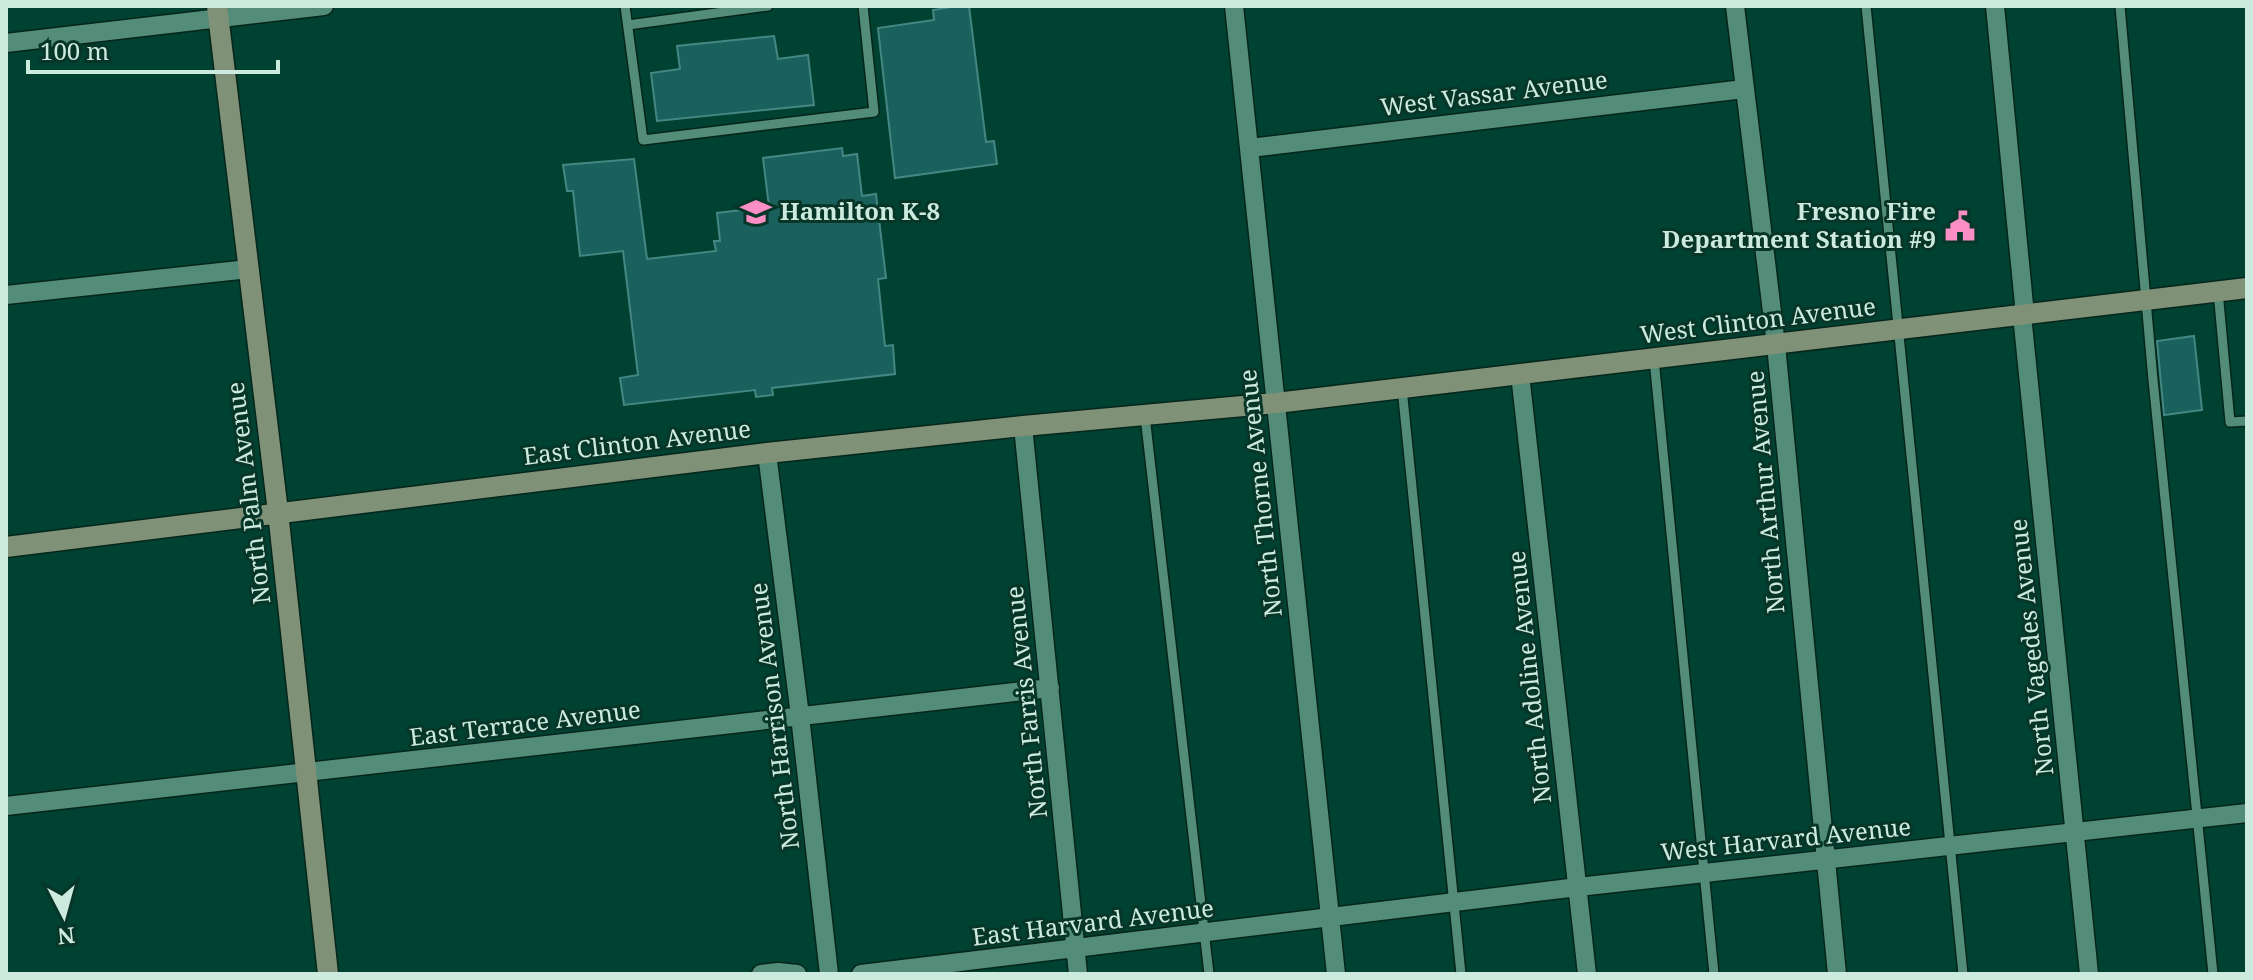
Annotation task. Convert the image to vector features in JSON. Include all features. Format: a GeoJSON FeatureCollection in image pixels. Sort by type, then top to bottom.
{"type":"FeatureCollection","features":[{"type":"Feature","properties":{"kind":"main road","name":"North Palm Avenue"},"geometry":{"type":"LineString","coordinates":[[218,12],[278,512],[328,974]]}},
{"type":"Feature","properties":{"kind":"main road","name":"West Clinton Avenue"},"geometry":{"type":"LineString","coordinates":[[1276,403],[2247,288]]}},
{"type":"Feature","properties":{"kind":"main road","name":"East Clinton Avenue"},"geometry":{"type":"LineString","coordinates":[[6,547],[767,453],[1276,403]]}},
{"type":"Feature","properties":{"kind":"street"},"geometry":{"type":"LineString","coordinates":[[6,43],[218,12],[324,6]]}},
{"type":"Feature","properties":{"kind":"street","name":"North Thorne Avenue"},"geometry":{"type":"LineString","coordinates":[[1234,6],[1336,974]]}},
{"type":"Feature","properties":{"kind":"street","name":"North Arthur Avenue"},"geometry":{"type":"LineString","coordinates":[[1735,6],[1776,345],[1837,974]]}},
{"type":"Feature","properties":{"kind":"street","name":"North Vagedes Avenue"},"geometry":{"type":"LineString","coordinates":[[1995,6],[2089,974]]}},
{"type":"Feature","properties":{"kind":"street","name":"West Vassar Avenue"},"geometry":{"type":"LineString","coordinates":[[1250,148],[1744,89]]}},
{"type":"Feature","properties":{"kind":"street"},"geometry":{"type":"LineString","coordinates":[[6,295],[249,269]]}},
{"type":"Feature","properties":{"kind":"street","name":"North Adoline Avenue"},"geometry":{"type":"LineString","coordinates":[[1520,374],[1587,974]]}},
{"type":"Feature","properties":{"kind":"street","name":"North Farris Avenue"},"geometry":{"type":"LineString","coordinates":[[1023,426],[1078,974]]}},
{"type":"Feature","properties":{"kind":"street","name":"North Harrison Avenue"},"geometry":{"type":"LineString","coordinates":[[767,453],[829,974]]}},
{"type":"Feature","properties":{"kind":"street","name":"East Terrace Avenue"},"geometry":{"type":"LineString","coordinates":[[6,806],[1050,688]]}},
{"type":"Feature","properties":{"kind":"street","name":"West Harvard Avenue"},"geometry":{"type":"LineString","coordinates":[[1331,918],[1578,887],[2247,813]]}},
{"type":"Feature","properties":{"kind":"street","name":"East Harvard Avenue"},"geometry":{"type":"LineString","coordinates":[[861,974],[958,969],[1076,950],[1331,918]]}},
{"type":"Feature","properties":{"kind":"street"},"geometry":{"type":"LineString","coordinates":[[761,974],[797,974]]}},
{"type":"Feature","properties":{"kind":"lane"},"geometry":{"type":"LineString","coordinates":[[625,6],[643,140],[874,112],[863,6]]}},
{"type":"Feature","properties":{"kind":"lane"},"geometry":{"type":"LineString","coordinates":[[628,25],[768,6]]}},
{"type":"Feature","properties":{"kind":"lane"},"geometry":{"type":"LineString","coordinates":[[1866,6],[1963,974]]}},
{"type":"Feature","properties":{"kind":"lane"},"geometry":{"type":"LineString","coordinates":[[2120,6],[2153,380],[2213,974]]}},
{"type":"Feature","properties":{"kind":"lane"},"geometry":{"type":"LineString","coordinates":[[2218,291],[2230,422],[2247,421]]}},
{"type":"Feature","properties":{"kind":"lane"},"geometry":{"type":"LineString","coordinates":[[1654,359],[1714,974]]}},
{"type":"Feature","properties":{"kind":"lane"},"geometry":{"type":"LineString","coordinates":[[1402,388],[1461,974]]}},
{"type":"Feature","properties":{"kind":"lane"},"geometry":{"type":"LineString","coordinates":[[1145,416],[1209,974]]}},
{"type":"Feature","properties":{"kind":"building"},"geometry":{"type":"Polygon","coordinates":[[[969,6],[986,142],[994,141],[997,164],[895,178],[878,28],[934,20],[933,10],[969,6]]]}},
{"type":"Feature","properties":{"kind":"building"},"geometry":{"type":"Polygon","coordinates":[[[774,36],[778,59],[808,55],[814,105],[657,121],[651,73],[680,69],[677,46],[774,36]]]}},
{"type":"Feature","properties":{"kind":"building"},"geometry":{"type":"Polygon","coordinates":[[[842,148],[843,156],[857,154],[862,196],[876,194],[886,278],[878,279],[885,346],[893,345],[895,374],[772,388],[773,395],[756,397],[755,390],[624,405],[620,378],[638,375],[623,251],[580,256],[573,191],[567,191],[563,165],[634,159],[647,259],[716,251],[714,241],[720,241],[717,213],[769,207],[763,158],[842,148]]]}},
{"type":"Feature","properties":{"kind":"building"},"geometry":{"type":"Polygon","coordinates":[[[2194,336],[2202,410],[2164,415],[2157,341],[2194,336]]]}},
{"type":"Feature","properties":{"kind":"place","name":"Hamilton K-8"},"geometry":{"type":"Point","coordinates":[756,212]}},
{"type":"Feature","properties":{"kind":"place","name":"Fresno Fire Department Station #9"},"geometry":{"type":"Point","coordinates":[1960,226]}}]}
